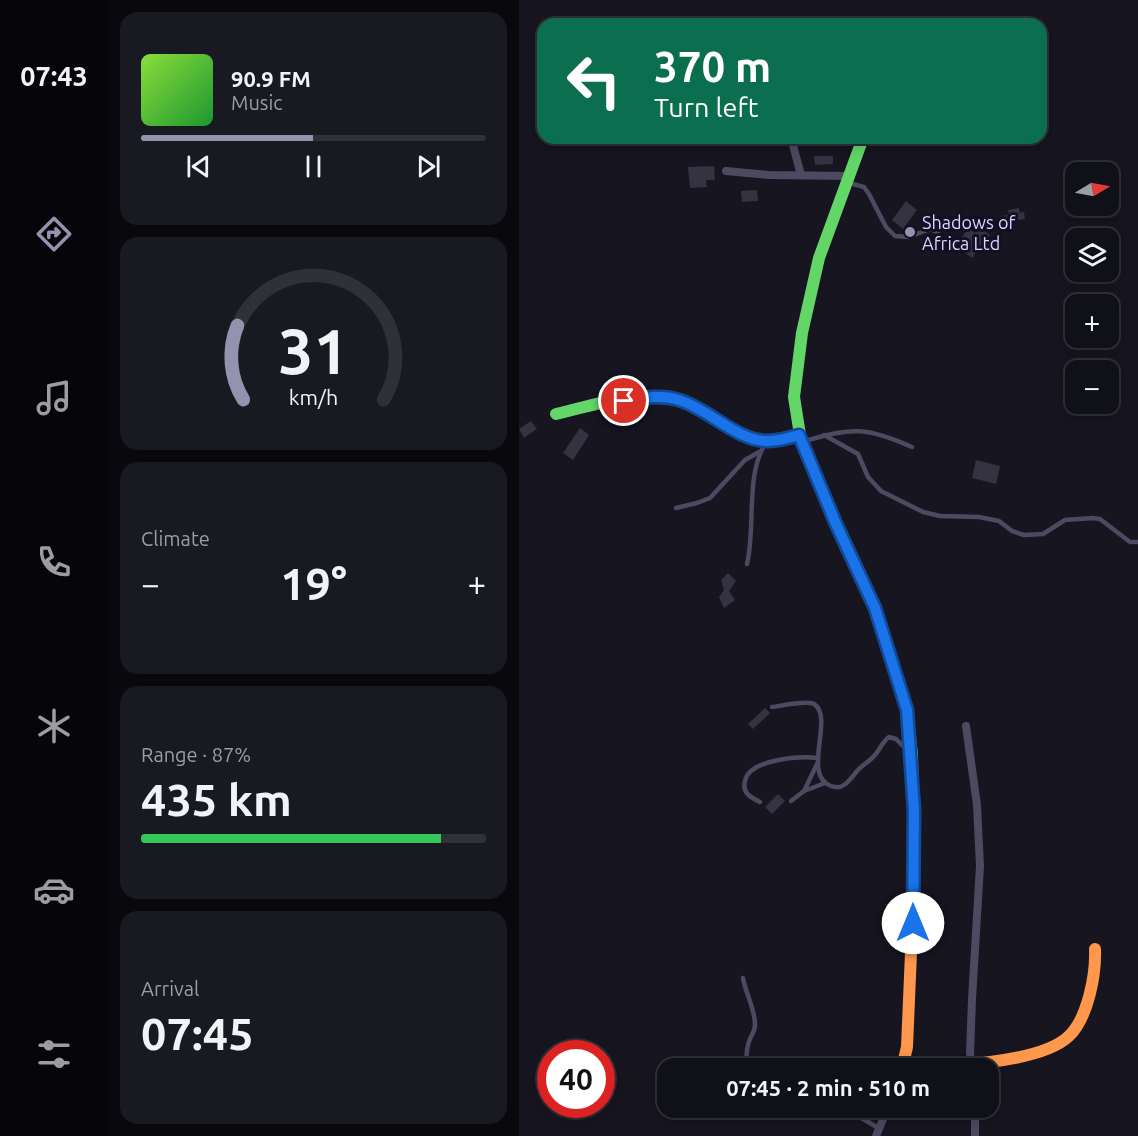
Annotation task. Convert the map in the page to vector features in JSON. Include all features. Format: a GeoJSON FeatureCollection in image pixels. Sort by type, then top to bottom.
{"type":"FeatureCollection","features":[{"type":"Feature","properties":{"kind":"street"},"geometry":{"type":"LineString","coordinates":[[793,144],[801,175]]}},
{"type":"Feature","properties":{"kind":"street"},"geometry":{"type":"LineString","coordinates":[[861,144],[819,258],[802,333],[794,396],[801,439],[836,524],[875,608],[907,710],[912,754],[914,810],[913,923],[910,1002],[904,1058]]}},
{"type":"Feature","properties":{"kind":"street"},"geometry":{"type":"LineString","coordinates":[[726,171],[847,179]]}},
{"type":"Feature","properties":{"kind":"street"},"geometry":{"type":"LineString","coordinates":[[556,414],[635,399],[665,397],[696,406],[763,447],[801,439]]}},
{"type":"Feature","properties":{"kind":"street"},"geometry":{"type":"LineString","coordinates":[[966,726],[977,806],[980,866],[972,999],[972,1058]]}},
{"type":"Feature","properties":{"kind":"street"},"geometry":{"type":"LineString","coordinates":[[999,1060],[1057,1044],[1076,1027],[1096,964],[1095,950]]}},
{"type":"Feature","properties":{"kind":"street"},"geometry":{"type":"LineString","coordinates":[[878,1132],[884,1118]]}},
{"type":"Feature","properties":{"kind":"street"},"geometry":{"type":"LineString","coordinates":[[975,1118],[975,1136]]}},
{"type":"Feature","properties":{"kind":"lane"},"geometry":{"type":"LineString","coordinates":[[847,179],[870,194],[886,227],[895,236],[909,237],[930,229],[937,232],[946,246],[955,244]]}},
{"type":"Feature","properties":{"kind":"lane"},"geometry":{"type":"LineString","coordinates":[[801,439],[857,430],[891,437],[912,447]]}},
{"type":"Feature","properties":{"kind":"lane"},"geometry":{"type":"LineString","coordinates":[[824,435],[858,454],[869,477],[881,491],[923,512],[941,516],[999,521],[1012,531],[1024,536],[1043,534],[1065,520],[1093,518],[1100,519],[1130,542],[1138,542]]}},
{"type":"Feature","properties":{"kind":"lane"},"geometry":{"type":"LineString","coordinates":[[676,508],[710,498],[745,459],[763,447]]}},
{"type":"Feature","properties":{"kind":"lane"},"geometry":{"type":"LineString","coordinates":[[747,564],[751,539],[753,486],[763,447]]}},
{"type":"Feature","properties":{"kind":"lane"},"geometry":{"type":"LineString","coordinates":[[772,707],[806,703],[815,705],[819,711],[817,764],[804,791]]}},
{"type":"Feature","properties":{"kind":"lane"},"geometry":{"type":"LineString","coordinates":[[791,801],[804,791],[825,783],[837,788],[846,784],[890,737],[896,739],[912,754]]}},
{"type":"Feature","properties":{"kind":"lane"},"geometry":{"type":"LineString","coordinates":[[760,802],[749,797],[745,792],[745,779],[751,770],[779,759],[818,758]]}},
{"type":"Feature","properties":{"kind":"lane"},"geometry":{"type":"LineString","coordinates":[[817,764],[825,783]]}},
{"type":"Feature","properties":{"kind":"lane"},"geometry":{"type":"LineString","coordinates":[[743,978],[745,992],[752,1003],[755,1024],[754,1033],[748,1042],[747,1058]]}},
{"type":"Feature","properties":{"kind":"lane"},"geometry":{"type":"LineString","coordinates":[[860,1118],[878,1132]]}},
{"type":"Feature","properties":{"kind":"building"},"geometry":{"type":"Polygon","coordinates":[[[814,156],[833,156],[833,164],[815,165],[814,156]]]}},
{"type":"Feature","properties":{"kind":"building"},"geometry":{"type":"Polygon","coordinates":[[[714,166],[715,180],[706,180],[707,187],[690,188],[688,167],[714,166]]]}},
{"type":"Feature","properties":{"kind":"building"},"geometry":{"type":"Polygon","coordinates":[[[757,190],[758,201],[742,202],[741,191],[757,190]]]}},
{"type":"Feature","properties":{"kind":"building"},"geometry":{"type":"Polygon","coordinates":[[[906,201],[917,210],[903,229],[892,220],[906,201]]]}},
{"type":"Feature","properties":{"kind":"building"},"geometry":{"type":"Polygon","coordinates":[[[1019,208],[1020,213],[1024,212],[1025,219],[1001,223],[1000,216],[1009,215],[1008,210],[1019,208]]]}},
{"type":"Feature","properties":{"kind":"building"},"geometry":{"type":"Polygon","coordinates":[[[979,227],[990,235],[972,258],[958,248],[959,242],[968,228],[975,233],[979,227]]]}},
{"type":"Feature","properties":{"kind":"building"},"geometry":{"type":"Polygon","coordinates":[[[531,421],[537,429],[524,438],[519,429],[531,421]]]}},
{"type":"Feature","properties":{"kind":"building"},"geometry":{"type":"Polygon","coordinates":[[[580,428],[589,435],[573,460],[563,453],[580,428]]]}},
{"type":"Feature","properties":{"kind":"building"},"geometry":{"type":"Polygon","coordinates":[[[976,460],[1000,466],[996,484],[972,478],[976,460]]]}},
{"type":"Feature","properties":{"kind":"building"},"geometry":{"type":"Polygon","coordinates":[[[728,573],[736,581],[729,591],[735,600],[724,608],[719,597],[724,590],[721,580],[728,573]]]}},
{"type":"Feature","properties":{"kind":"building"},"geometry":{"type":"Polygon","coordinates":[[[765,708],[770,713],[753,729],[748,724],[765,708]]]}},
{"type":"Feature","properties":{"kind":"building"},"geometry":{"type":"Polygon","coordinates":[[[778,794],[785,801],[772,814],[765,807],[778,794]]]}},
{"type":"Feature","properties":{"kind":"traffic: fast"},"geometry":{"type":"LineString","coordinates":[[861,144],[819,258],[802,333],[794,397],[800,435],[836,524],[875,607],[907,710],[912,755],[914,832],[912,929]]}},
{"type":"Feature","properties":{"kind":"traffic: fast"},"geometry":{"type":"LineString","coordinates":[[556,414],[615,400],[645,396],[660,397],[685,403],[732,430],[756,440],[769,441],[800,435]]}},
{"type":"Feature","properties":{"kind":"traffic: slow"},"geometry":{"type":"LineString","coordinates":[[904,1058],[907,1047],[912,929]]}},
{"type":"Feature","properties":{"kind":"traffic: slow"},"geometry":{"type":"LineString","coordinates":[[999,1061],[1037,1052],[1055,1045],[1069,1036],[1076,1028],[1086,1007],[1092,983],[1095,949]]}},
{"type":"Feature","properties":{"kind":"place","name":"Shadows of Africa Ltd"},"geometry":{"type":"Point","coordinates":[910,232]}},
{"type":"Feature","properties":{"kind":"route"},"geometry":{"type":"LineString","coordinates":[[624,401],[657,397],[678,399],[696,406],[753,439],[779,440],[799,435],[836,524],[864,580],[875,608],[907,710],[912,754],[914,810],[913,923]]}}]}
